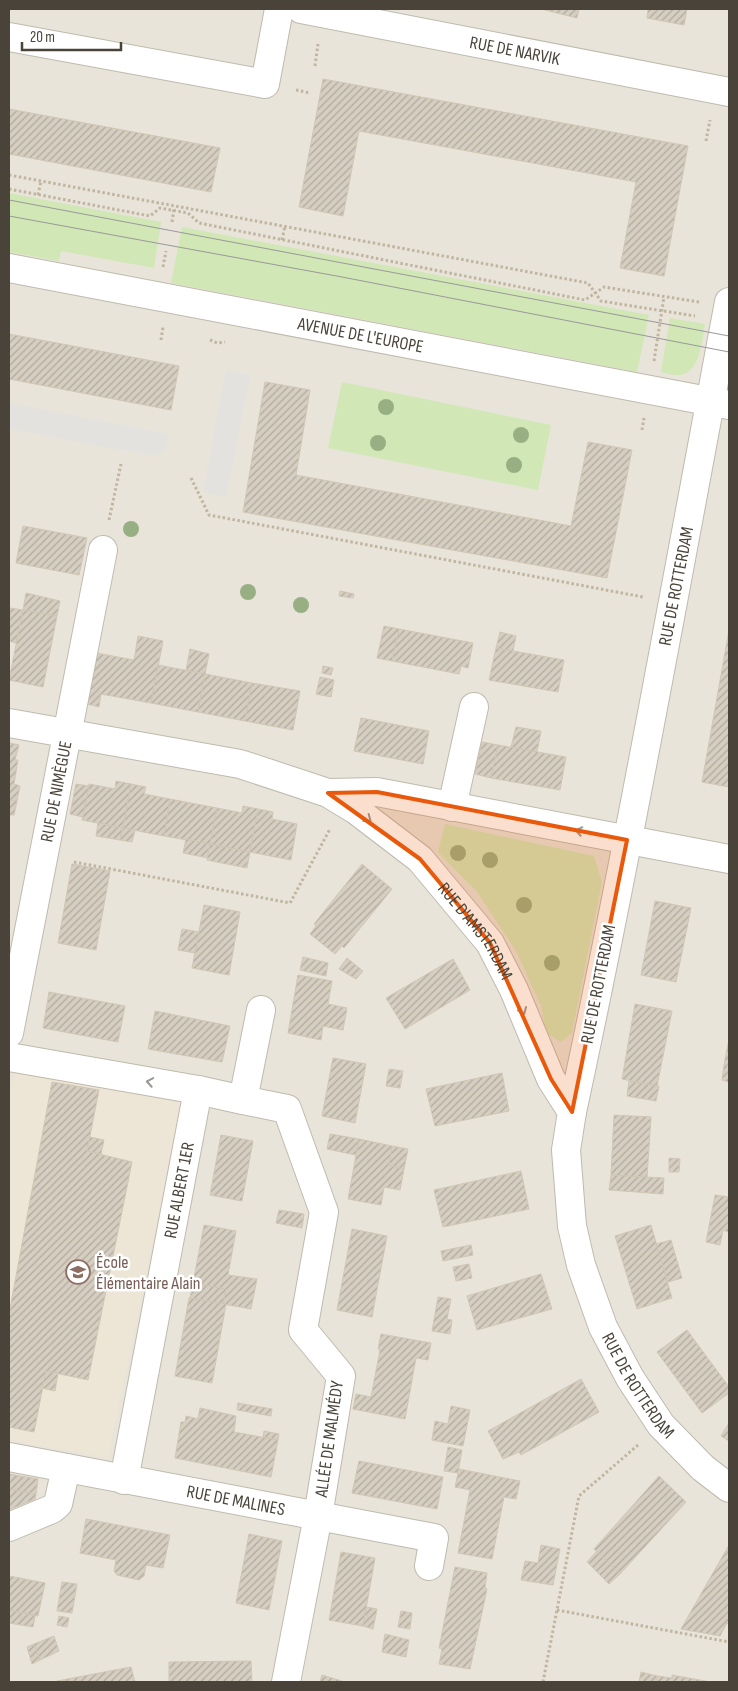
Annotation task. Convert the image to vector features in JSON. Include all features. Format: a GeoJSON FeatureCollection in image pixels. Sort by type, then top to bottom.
{"type":"FeatureCollection","features":[{"type":"Feature","properties":{"kind":"street"},"geometry":{"type":"LineString","coordinates":[[9,37],[265,84],[278,9]]}},
{"type":"Feature","properties":{"kind":"street","name":"RUE DE NARVIK"},"geometry":{"type":"LineString","coordinates":[[301,9],[729,92]]}},
{"type":"Feature","properties":{"kind":"street","name":"AVENUE DE L'EUROPE"},"geometry":{"type":"LineString","coordinates":[[9,268],[720,403]]}},
{"type":"Feature","properties":{"kind":"street"},"geometry":{"type":"LineString","coordinates":[[720,308],[720,403]]}},
{"type":"Feature","properties":{"kind":"street","name":"RUE DE ROTTERDAM"},"geometry":{"type":"LineString","coordinates":[[720,403],[705,436],[566,1150],[572,1226],[582,1265],[603,1327],[630,1378],[661,1425],[703,1468],[729,1488]]}},
{"type":"Feature","properties":{"kind":"street","name":"RUE DE NIMÈGUE"},"geometry":{"type":"LineString","coordinates":[[9,1033],[103,550]]}},
{"type":"Feature","properties":{"kind":"street"},"geometry":{"type":"LineString","coordinates":[[452,807],[474,707]]}},
{"type":"Feature","properties":{"kind":"street","name":"RUE D'AMSTERDAM"},"geometry":{"type":"LineString","coordinates":[[9,723],[240,764],[336,797],[420,859],[490,943],[514,990],[551,1079],[572,1112]]}},
{"type":"Feature","properties":{"kind":"street","name":"RUE D'AMSTERDAM"},"geometry":{"type":"LineString","coordinates":[[336,797],[376,792],[729,860]]}},
{"type":"Feature","properties":{"kind":"street"},"geometry":{"type":"LineString","coordinates":[[244,1100],[261,1010]]}},
{"type":"Feature","properties":{"kind":"street"},"geometry":{"type":"LineString","coordinates":[[9,1057],[198,1090]]}},
{"type":"Feature","properties":{"kind":"street","name":"ALLÉE DE MALMÉDY"},"geometry":{"type":"LineString","coordinates":[[198,1090],[287,1109],[324,1212],[303,1330],[341,1376],[318,1516],[286,1682]]}},
{"type":"Feature","properties":{"kind":"street","name":"RUE ALBERT 1ER"},"geometry":{"type":"LineString","coordinates":[[124,1480],[198,1090]]}},
{"type":"Feature","properties":{"kind":"street","name":"RUE DE MALINES"},"geometry":{"type":"LineString","coordinates":[[9,1457],[434,1538],[428,1566]]}},
{"type":"Feature","properties":{"kind":"street"},"geometry":{"type":"LineString","coordinates":[[9,1527],[52,1509],[58,1504],[66,1468]]}},
{"type":"Feature","properties":{"kind":"path"},"geometry":{"type":"LineString","coordinates":[[9,175],[174,209],[285,226],[588,283],[601,301],[698,317]]}},
{"type":"Feature","properties":{"kind":"path"},"geometry":{"type":"LineString","coordinates":[[38,195],[41,181]]}},
{"type":"Feature","properties":{"kind":"path"},"geometry":{"type":"LineString","coordinates":[[9,189],[150,216],[160,208],[174,209],[188,214],[198,223],[585,300],[604,287],[720,308]]}},
{"type":"Feature","properties":{"kind":"path"},"geometry":{"type":"LineString","coordinates":[[172,222],[174,209]]}},
{"type":"Feature","properties":{"kind":"path"},"geometry":{"type":"LineString","coordinates":[[282,240],[285,226]]}},
{"type":"Feature","properties":{"kind":"path"},"geometry":{"type":"LineString","coordinates":[[657,343],[664,297]]}},
{"type":"Feature","properties":{"kind":"path"},"geometry":{"type":"LineString","coordinates":[[161,340],[163,327]]}},
{"type":"Feature","properties":{"kind":"path"},"geometry":{"type":"LineString","coordinates":[[642,430],[644,417]]}},
{"type":"Feature","properties":{"kind":"path"},"geometry":{"type":"LineString","coordinates":[[103,550],[122,464]]}},
{"type":"Feature","properties":{"kind":"path"},"geometry":{"type":"LineString","coordinates":[[191,478],[210,515],[673,603]]}},
{"type":"Feature","properties":{"kind":"path"},"geometry":{"type":"LineString","coordinates":[[43,856],[290,903],[336,797]]}},
{"type":"Feature","properties":{"kind":"path"},"geometry":{"type":"LineString","coordinates":[[543,1682],[579,1496],[661,1425]]}},
{"type":"Feature","properties":{"kind":"path"},"geometry":{"type":"LineString","coordinates":[[557,1610],[729,1642]]}},
{"type":"Feature","properties":{"kind":"highlighted area"},"geometry":{"type":"Polygon","coordinates":[[[377,792],[627,840],[572,1112],[551,1079],[490,943],[420,859],[328,793],[377,792]]]}},
{"type":"Feature","properties":{"kind":"shaded area"},"geometry":{"type":"Polygon","coordinates":[[[9,9],[729,9],[729,1682],[9,1682],[9,9]]]}},
{"type":"Feature","properties":{"kind":"shaded area"},"geometry":{"type":"Polygon","coordinates":[[[226,370],[250,375],[226,497],[203,492],[226,370]]]}},
{"type":"Feature","properties":{"kind":"shaded area"},"geometry":{"type":"Polygon","coordinates":[[[9,403],[169,434],[166,450],[155,455],[149,455],[9,429],[9,403]]]}},
{"type":"Feature","properties":{"kind":"shaded area","name":"École Élémentaire Alain"},"geometry":{"type":"Polygon","coordinates":[[[15,1072],[182,1103],[108,1458],[9,1440],[9,1099],[15,1072]]]}},
{"type":"Feature","properties":{"kind":"green space"},"geometry":{"type":"Polygon","coordinates":[[[9,193],[161,222],[154,268],[61,251],[59,261],[9,252],[9,193]]]}},
{"type":"Feature","properties":{"kind":"green space"},"geometry":{"type":"Polygon","coordinates":[[[182,227],[649,315],[637,372],[171,283],[182,227]]]}},
{"type":"Feature","properties":{"kind":"green space"},"geometry":{"type":"Polygon","coordinates":[[[670,318],[705,324],[701,348],[695,364],[684,374],[674,375],[661,372],[670,318]]]}},
{"type":"Feature","properties":{"kind":"green space"},"geometry":{"type":"Polygon","coordinates":[[[342,382],[551,425],[538,490],[328,448],[342,382]]]}},
{"type":"Feature","properties":{"kind":"green space"},"geometry":{"type":"Polygon","coordinates":[[[445,824],[594,856],[602,882],[572,1033],[561,1042],[546,1033],[541,1006],[516,951],[477,892],[438,852],[445,824]]]}},
{"type":"Feature","properties":{"kind":"building"},"geometry":{"type":"Polygon","coordinates":[[[541,9],[579,9],[577,18],[541,9]]]}},
{"type":"Feature","properties":{"kind":"building"},"geometry":{"type":"Polygon","coordinates":[[[648,9],[687,9],[684,25],[647,18],[648,9]]]}},
{"type":"Feature","properties":{"kind":"building"},"geometry":{"type":"Polygon","coordinates":[[[323,79],[688,146],[664,276],[620,268],[636,182],[359,131],[343,216],[299,207],[323,79]]]}},
{"type":"Feature","properties":{"kind":"building"},"geometry":{"type":"Polygon","coordinates":[[[9,109],[220,148],[211,192],[9,154],[9,109]]]}},
{"type":"Feature","properties":{"kind":"building"},"geometry":{"type":"Polygon","coordinates":[[[9,334],[179,366],[171,410],[9,379],[9,334]]]}},
{"type":"Feature","properties":{"kind":"building"},"geometry":{"type":"Polygon","coordinates":[[[265,382],[310,390],[296,475],[571,526],[588,442],[632,450],[607,578],[243,512],[265,382]]]}},
{"type":"Feature","properties":{"kind":"building"},"geometry":{"type":"Polygon","coordinates":[[[23,526],[87,538],[79,575],[16,563],[23,526]]]}},
{"type":"Feature","properties":{"kind":"building"},"geometry":{"type":"Polygon","coordinates":[[[340,591],[354,594],[353,598],[339,596],[340,591]]]}},
{"type":"Feature","properties":{"kind":"building"},"geometry":{"type":"Polygon","coordinates":[[[26,593],[60,601],[57,616],[23,610],[26,593]]]}},
{"type":"Feature","properties":{"kind":"building"},"geometry":{"type":"Polygon","coordinates":[[[10,608],[23,610],[16,643],[9,641],[10,608]]]}},
{"type":"Feature","properties":{"kind":"building"},"geometry":{"type":"Polygon","coordinates":[[[23,610],[57,616],[43,687],[9,680],[23,610]]]}},
{"type":"Feature","properties":{"kind":"building"},"geometry":{"type":"Polygon","coordinates":[[[384,626],[399,629],[392,661],[377,658],[384,626]]]}},
{"type":"Feature","properties":{"kind":"building"},"geometry":{"type":"Polygon","coordinates":[[[399,629],[473,643],[468,668],[461,666],[459,674],[392,661],[399,629]]]}},
{"type":"Feature","properties":{"kind":"building"},"geometry":{"type":"Polygon","coordinates":[[[729,630],[729,787],[702,782],[729,630]]]}},
{"type":"Feature","properties":{"kind":"building"},"geometry":{"type":"Polygon","coordinates":[[[500,632],[516,636],[513,651],[496,648],[500,632]]]}},
{"type":"Feature","properties":{"kind":"building"},"geometry":{"type":"Polygon","coordinates":[[[138,636],[163,641],[151,703],[101,694],[99,707],[87,704],[96,653],[134,660],[138,636]]]}},
{"type":"Feature","properties":{"kind":"building"},"geometry":{"type":"Polygon","coordinates":[[[496,648],[564,660],[558,692],[489,680],[496,648]]]}},
{"type":"Feature","properties":{"kind":"building"},"geometry":{"type":"Polygon","coordinates":[[[190,649],[209,654],[205,674],[186,670],[190,649]]]}},
{"type":"Feature","properties":{"kind":"building"},"geometry":{"type":"Polygon","coordinates":[[[158,665],[205,674],[198,712],[151,703],[158,665]]]}},
{"type":"Feature","properties":{"kind":"building"},"geometry":{"type":"Polygon","coordinates":[[[323,666],[333,668],[331,675],[322,673],[323,666]]]}},
{"type":"Feature","properties":{"kind":"building"},"geometry":{"type":"Polygon","coordinates":[[[205,674],[252,683],[245,721],[198,712],[205,674]]]}},
{"type":"Feature","properties":{"kind":"building"},"geometry":{"type":"Polygon","coordinates":[[[320,677],[334,680],[331,697],[316,694],[320,677]]]}},
{"type":"Feature","properties":{"kind":"building"},"geometry":{"type":"Polygon","coordinates":[[[252,683],[300,691],[293,730],[245,721],[252,683]]]}},
{"type":"Feature","properties":{"kind":"building"},"geometry":{"type":"Polygon","coordinates":[[[361,718],[429,731],[423,764],[354,751],[361,718]]]}},
{"type":"Feature","properties":{"kind":"building"},"geometry":{"type":"Polygon","coordinates":[[[516,727],[541,731],[537,752],[511,747],[516,727]]]}},
{"type":"Feature","properties":{"kind":"building"},"geometry":{"type":"Polygon","coordinates":[[[482,742],[498,745],[491,778],[475,774],[482,742]]]}},
{"type":"Feature","properties":{"kind":"building"},"geometry":{"type":"Polygon","coordinates":[[[9,743],[19,745],[15,760],[18,760],[14,784],[20,786],[17,801],[9,800],[9,743]]]}},
{"type":"Feature","properties":{"kind":"building"},"geometry":{"type":"Polygon","coordinates":[[[498,745],[566,757],[560,790],[491,778],[498,745]]]}},
{"type":"Feature","properties":{"kind":"building"},"geometry":{"type":"Polygon","coordinates":[[[116,781],[131,784],[123,828],[82,820],[89,784],[115,789],[116,781]]]}},
{"type":"Feature","properties":{"kind":"building"},"geometry":{"type":"Polygon","coordinates":[[[76,784],[89,786],[83,817],[70,814],[76,784]]]}},
{"type":"Feature","properties":{"kind":"building"},"geometry":{"type":"Polygon","coordinates":[[[131,784],[146,787],[144,794],[170,799],[164,836],[123,828],[131,784]]]}},
{"type":"Feature","properties":{"kind":"building"},"geometry":{"type":"Polygon","coordinates":[[[170,799],[217,808],[210,844],[164,836],[170,799]]]}},
{"type":"Feature","properties":{"kind":"building"},"geometry":{"type":"Polygon","coordinates":[[[9,800],[17,801],[14,815],[9,815],[9,800]]]}},
{"type":"Feature","properties":{"kind":"building"},"geometry":{"type":"Polygon","coordinates":[[[243,806],[258,809],[250,852],[210,844],[217,808],[242,813],[243,806]]]}},
{"type":"Feature","properties":{"kind":"building"},"geometry":{"type":"Polygon","coordinates":[[[258,809],[273,812],[272,819],[297,824],[291,860],[250,852],[258,809]]]}},
{"type":"Feature","properties":{"kind":"building"},"geometry":{"type":"Polygon","coordinates":[[[98,823],[123,828],[120,840],[96,836],[98,823]]]}},
{"type":"Feature","properties":{"kind":"building"},"geometry":{"type":"Polygon","coordinates":[[[123,828],[135,830],[132,842],[120,840],[123,828]]]}},
{"type":"Feature","properties":{"kind":"building"},"geometry":{"type":"Polygon","coordinates":[[[186,839],[210,844],[208,858],[183,853],[186,839]]]}},
{"type":"Feature","properties":{"kind":"building"},"geometry":{"type":"Polygon","coordinates":[[[210,844],[250,852],[247,868],[207,860],[210,844]]]}},
{"type":"Feature","properties":{"kind":"building"},"geometry":{"type":"Polygon","coordinates":[[[72,864],[110,871],[96,950],[58,943],[72,864]]]}},
{"type":"Feature","properties":{"kind":"building"},"geometry":{"type":"Polygon","coordinates":[[[362,864],[392,889],[344,948],[342,946],[335,954],[310,934],[316,926],[314,924],[362,864]]]}},
{"type":"Feature","properties":{"kind":"building"},"geometry":{"type":"Polygon","coordinates":[[[655,901],[691,908],[676,982],[641,975],[655,901]]]}},
{"type":"Feature","properties":{"kind":"building"},"geometry":{"type":"Polygon","coordinates":[[[204,905],[240,912],[229,975],[192,968],[204,905]]]}},
{"type":"Feature","properties":{"kind":"building"},"geometry":{"type":"Polygon","coordinates":[[[182,929],[199,932],[195,953],[178,950],[182,929]]]}},
{"type":"Feature","properties":{"kind":"building"},"geometry":{"type":"Polygon","coordinates":[[[303,957],[328,963],[326,976],[300,970],[303,957]]]}},
{"type":"Feature","properties":{"kind":"building"},"geometry":{"type":"Polygon","coordinates":[[[347,958],[363,971],[356,979],[339,969],[347,958]]]}},
{"type":"Feature","properties":{"kind":"building"},"geometry":{"type":"Polygon","coordinates":[[[453,959],[470,990],[405,1029],[386,998],[453,959]]]}},
{"type":"Feature","properties":{"kind":"building"},"geometry":{"type":"Polygon","coordinates":[[[298,975],[332,981],[328,1004],[347,1008],[343,1030],[323,1026],[321,1040],[288,1033],[298,975]]]}},
{"type":"Feature","properties":{"kind":"building"},"geometry":{"type":"Polygon","coordinates":[[[49,992],[125,1006],[118,1042],[43,1028],[49,992]]]}},
{"type":"Feature","properties":{"kind":"building"},"geometry":{"type":"Polygon","coordinates":[[[635,1004],[672,1011],[657,1086],[622,1079],[635,1004]]]}},
{"type":"Feature","properties":{"kind":"building"},"geometry":{"type":"Polygon","coordinates":[[[155,1011],[230,1026],[222,1062],[148,1049],[155,1011]]]}},
{"type":"Feature","properties":{"kind":"building"},"geometry":{"type":"Polygon","coordinates":[[[729,1039],[729,1066],[724,1065],[729,1039]]]}},
{"type":"Feature","properties":{"kind":"building"},"geometry":{"type":"Polygon","coordinates":[[[333,1058],[366,1064],[355,1123],[322,1116],[333,1058]]]}},
{"type":"Feature","properties":{"kind":"building"},"geometry":{"type":"Polygon","coordinates":[[[724,1065],[729,1066],[729,1082],[722,1080],[724,1065]]]}},
{"type":"Feature","properties":{"kind":"building"},"geometry":{"type":"Polygon","coordinates":[[[389,1069],[403,1071],[400,1088],[386,1086],[389,1069]]]}},
{"type":"Feature","properties":{"kind":"building"},"geometry":{"type":"Polygon","coordinates":[[[502,1073],[509,1111],[435,1126],[426,1089],[502,1073]]]}},
{"type":"Feature","properties":{"kind":"building"},"geometry":{"type":"Polygon","coordinates":[[[629,1081],[659,1086],[656,1101],[627,1096],[629,1081]]]}},
{"type":"Feature","properties":{"kind":"building"},"geometry":{"type":"Polygon","coordinates":[[[52,1082],[99,1090],[87,1151],[132,1162],[88,1380],[46,1371],[34,1432],[9,1427],[9,1314],[52,1082]]]}},
{"type":"Feature","properties":{"kind":"building"},"geometry":{"type":"Polygon","coordinates":[[[614,1115],[651,1117],[647,1178],[611,1175],[614,1115]]]}},
{"type":"Feature","properties":{"kind":"building"},"geometry":{"type":"Polygon","coordinates":[[[330,1134],[359,1139],[356,1155],[327,1149],[330,1134]]]}},
{"type":"Feature","properties":{"kind":"building"},"geometry":{"type":"Polygon","coordinates":[[[221,1135],[253,1141],[242,1201],[210,1195],[221,1135]]]}},
{"type":"Feature","properties":{"kind":"building"},"geometry":{"type":"Polygon","coordinates":[[[90,1137],[104,1140],[101,1154],[87,1151],[90,1137]]]}},
{"type":"Feature","properties":{"kind":"building"},"geometry":{"type":"Polygon","coordinates":[[[359,1139],[392,1146],[389,1165],[404,1169],[400,1190],[384,1187],[381,1205],[348,1199],[359,1139]]]}},
{"type":"Feature","properties":{"kind":"building"},"geometry":{"type":"Polygon","coordinates":[[[392,1146],[408,1149],[404,1169],[389,1165],[392,1146]]]}},
{"type":"Feature","properties":{"kind":"building"},"geometry":{"type":"Polygon","coordinates":[[[669,1158],[680,1159],[679,1172],[669,1172],[669,1158]]]}},
{"type":"Feature","properties":{"kind":"building"},"geometry":{"type":"Polygon","coordinates":[[[521,1171],[529,1209],[443,1227],[434,1190],[521,1171]]]}},
{"type":"Feature","properties":{"kind":"building"},"geometry":{"type":"Polygon","coordinates":[[[611,1175],[664,1178],[663,1194],[609,1190],[611,1175]]]}},
{"type":"Feature","properties":{"kind":"building"},"geometry":{"type":"Polygon","coordinates":[[[715,1195],[729,1197],[729,1232],[723,1230],[720,1245],[706,1242],[715,1195]]]}},
{"type":"Feature","properties":{"kind":"building"},"geometry":{"type":"Polygon","coordinates":[[[279,1210],[304,1214],[302,1228],[276,1223],[279,1210]]]}},
{"type":"Feature","properties":{"kind":"building"},"geometry":{"type":"Polygon","coordinates":[[[204,1225],[236,1231],[228,1275],[257,1279],[251,1309],[223,1304],[226,1289],[193,1283],[204,1225]]]}},
{"type":"Feature","properties":{"kind":"building"},"geometry":{"type":"Polygon","coordinates":[[[651,1225],[672,1298],[637,1309],[615,1236],[651,1225]]]}},
{"type":"Feature","properties":{"kind":"building"},"geometry":{"type":"Polygon","coordinates":[[[352,1229],[387,1236],[372,1317],[337,1310],[352,1229]]]}},
{"type":"Feature","properties":{"kind":"building"},"geometry":{"type":"Polygon","coordinates":[[[671,1240],[682,1278],[668,1282],[656,1244],[671,1240]]]}},
{"type":"Feature","properties":{"kind":"building"},"geometry":{"type":"Polygon","coordinates":[[[471,1245],[473,1255],[443,1261],[441,1251],[471,1245]]]}},
{"type":"Feature","properties":{"kind":"building"},"geometry":{"type":"Polygon","coordinates":[[[469,1264],[472,1278],[456,1281],[453,1267],[469,1264]]]}},
{"type":"Feature","properties":{"kind":"building"},"geometry":{"type":"Polygon","coordinates":[[[541,1274],[552,1309],[477,1330],[467,1296],[541,1274]]]}},
{"type":"Feature","properties":{"kind":"building"},"geometry":{"type":"Polygon","coordinates":[[[193,1283],[226,1289],[223,1304],[190,1298],[193,1283]]]}},
{"type":"Feature","properties":{"kind":"building"},"geometry":{"type":"Polygon","coordinates":[[[438,1297],[451,1299],[447,1319],[452,1320],[450,1334],[432,1331],[438,1297]]]}},
{"type":"Feature","properties":{"kind":"building"},"geometry":{"type":"Polygon","coordinates":[[[189,1298],[226,1304],[212,1383],[175,1376],[189,1298]]]}},
{"type":"Feature","properties":{"kind":"building"},"geometry":{"type":"Polygon","coordinates":[[[687,1330],[729,1387],[729,1393],[702,1413],[657,1352],[687,1330]]]}},
{"type":"Feature","properties":{"kind":"building"},"geometry":{"type":"Polygon","coordinates":[[[381,1334],[431,1343],[428,1360],[416,1358],[405,1419],[353,1409],[356,1394],[371,1397],[380,1350],[378,1349],[381,1334]]]}},
{"type":"Feature","properties":{"kind":"building"},"geometry":{"type":"Polygon","coordinates":[[[46,1371],[58,1373],[55,1391],[42,1388],[46,1371]]]}},
{"type":"Feature","properties":{"kind":"building"},"geometry":{"type":"Polygon","coordinates":[[[581,1379],[599,1412],[521,1455],[519,1452],[503,1459],[488,1431],[581,1379]]]}},
{"type":"Feature","properties":{"kind":"building"},"geometry":{"type":"Polygon","coordinates":[[[238,1403],[272,1409],[271,1416],[237,1410],[238,1403]]]}},
{"type":"Feature","properties":{"kind":"building"},"geometry":{"type":"Polygon","coordinates":[[[451,1406],[470,1410],[463,1446],[432,1440],[435,1421],[448,1424],[451,1406]]]}},
{"type":"Feature","properties":{"kind":"building"},"geometry":{"type":"Polygon","coordinates":[[[200,1408],[236,1416],[234,1432],[278,1440],[271,1477],[175,1458],[181,1422],[185,1422],[186,1416],[198,1419],[200,1408]]]}},
{"type":"Feature","properties":{"kind":"building"},"geometry":{"type":"Polygon","coordinates":[[[729,1423],[729,1441],[721,1436],[729,1423]]]}},
{"type":"Feature","properties":{"kind":"building"},"geometry":{"type":"Polygon","coordinates":[[[264,1431],[279,1434],[278,1440],[263,1437],[264,1431]]]}},
{"type":"Feature","properties":{"kind":"building"},"geometry":{"type":"Polygon","coordinates":[[[448,1447],[462,1450],[458,1473],[444,1471],[448,1447]]]}},
{"type":"Feature","properties":{"kind":"building"},"geometry":{"type":"Polygon","coordinates":[[[359,1461],[443,1477],[437,1509],[352,1493],[359,1461]]]}},
{"type":"Feature","properties":{"kind":"building"},"geometry":{"type":"Polygon","coordinates":[[[459,1469],[520,1481],[516,1499],[504,1497],[492,1559],[458,1553],[470,1490],[455,1487],[459,1469]]]}},
{"type":"Feature","properties":{"kind":"building"},"geometry":{"type":"Polygon","coordinates":[[[9,1474],[38,1479],[36,1494],[9,1489],[9,1474]]]}},
{"type":"Feature","properties":{"kind":"building"},"geometry":{"type":"Polygon","coordinates":[[[659,1476],[686,1502],[620,1574],[594,1549],[659,1476]]]}},
{"type":"Feature","properties":{"kind":"building"},"geometry":{"type":"Polygon","coordinates":[[[9,1489],[36,1494],[35,1499],[9,1510],[9,1489]]]}},
{"type":"Feature","properties":{"kind":"building"},"geometry":{"type":"Polygon","coordinates":[[[86,1519],[170,1535],[163,1568],[146,1565],[144,1576],[139,1580],[117,1575],[114,1571],[116,1560],[80,1553],[86,1519]]]}},
{"type":"Feature","properties":{"kind":"building"},"geometry":{"type":"Polygon","coordinates":[[[249,1534],[282,1541],[269,1610],[236,1603],[249,1534]]]}},
{"type":"Feature","properties":{"kind":"building"},"geometry":{"type":"Polygon","coordinates":[[[541,1545],[560,1549],[553,1585],[521,1580],[525,1561],[538,1563],[541,1545]]]}},
{"type":"Feature","properties":{"kind":"building"},"geometry":{"type":"Polygon","coordinates":[[[729,1545],[729,1625],[727,1623],[720,1636],[681,1629],[729,1545]]]}},
{"type":"Feature","properties":{"kind":"building"},"geometry":{"type":"Polygon","coordinates":[[[597,1551],[620,1574],[609,1584],[587,1562],[597,1551]]]}},
{"type":"Feature","properties":{"kind":"building"},"geometry":{"type":"Polygon","coordinates":[[[341,1552],[375,1558],[363,1626],[329,1620],[341,1552]]]}},
{"type":"Feature","properties":{"kind":"building"},"geometry":{"type":"Polygon","coordinates":[[[455,1567],[487,1573],[485,1588],[487,1589],[470,1669],[439,1664],[442,1649],[439,1648],[455,1567]]]}},
{"type":"Feature","properties":{"kind":"building"},"geometry":{"type":"Polygon","coordinates":[[[9,1576],[45,1583],[38,1616],[9,1610],[9,1576]]]}},
{"type":"Feature","properties":{"kind":"building"},"geometry":{"type":"Polygon","coordinates":[[[62,1582],[77,1584],[72,1613],[57,1611],[62,1582]]]}},
{"type":"Feature","properties":{"kind":"building"},"geometry":{"type":"Polygon","coordinates":[[[366,1607],[377,1609],[373,1629],[363,1626],[366,1607]]]}},
{"type":"Feature","properties":{"kind":"building"},"geometry":{"type":"Polygon","coordinates":[[[9,1610],[35,1616],[33,1627],[9,1623],[9,1610]]]}},
{"type":"Feature","properties":{"kind":"building"},"geometry":{"type":"Polygon","coordinates":[[[401,1611],[412,1613],[410,1629],[398,1627],[401,1611]]]}},
{"type":"Feature","properties":{"kind":"building"},"geometry":{"type":"Polygon","coordinates":[[[59,1616],[69,1618],[67,1627],[57,1625],[59,1616]]]}},
{"type":"Feature","properties":{"kind":"building"},"geometry":{"type":"Polygon","coordinates":[[[385,1634],[409,1640],[406,1657],[382,1652],[385,1634]]]}},
{"type":"Feature","properties":{"kind":"building"},"geometry":{"type":"Polygon","coordinates":[[[54,1636],[59,1651],[40,1660],[34,1644],[54,1636]]]}},
{"type":"Feature","properties":{"kind":"building"},"geometry":{"type":"Polygon","coordinates":[[[34,1644],[40,1660],[32,1664],[27,1647],[34,1644]]]}},
{"type":"Feature","properties":{"kind":"building"},"geometry":{"type":"Polygon","coordinates":[[[251,1661],[252,1682],[169,1682],[169,1662],[251,1661]]]}},
{"type":"Feature","properties":{"kind":"building"},"geometry":{"type":"Polygon","coordinates":[[[131,1667],[135,1682],[57,1681],[131,1667]]]}},
{"type":"Feature","properties":{"kind":"building"},"geometry":{"type":"Polygon","coordinates":[[[641,1672],[657,1676],[656,1682],[639,1682],[641,1672]]]}},
{"type":"Feature","properties":{"kind":"building"},"geometry":{"type":"Polygon","coordinates":[[[322,1675],[345,1682],[320,1682],[322,1675]]]}},
{"type":"Feature","properties":{"kind":"building"},"geometry":{"type":"Polygon","coordinates":[[[672,1675],[711,1682],[656,1682],[657,1676],[672,1678],[672,1675]]]}},
{"type":"Feature","properties":{"kind":"tram line"},"geometry":{"type":"LineString","coordinates":[[9,200],[729,336]]}},
{"type":"Feature","properties":{"kind":"tram line"},"geometry":{"type":"LineString","coordinates":[[9,216],[342,277],[729,352]]}},
{"type":"Feature","properties":{"kind":"place","name":"École Élémentaire Alain"},"geometry":{"type":"Point","coordinates":[78,1272]}}]}
